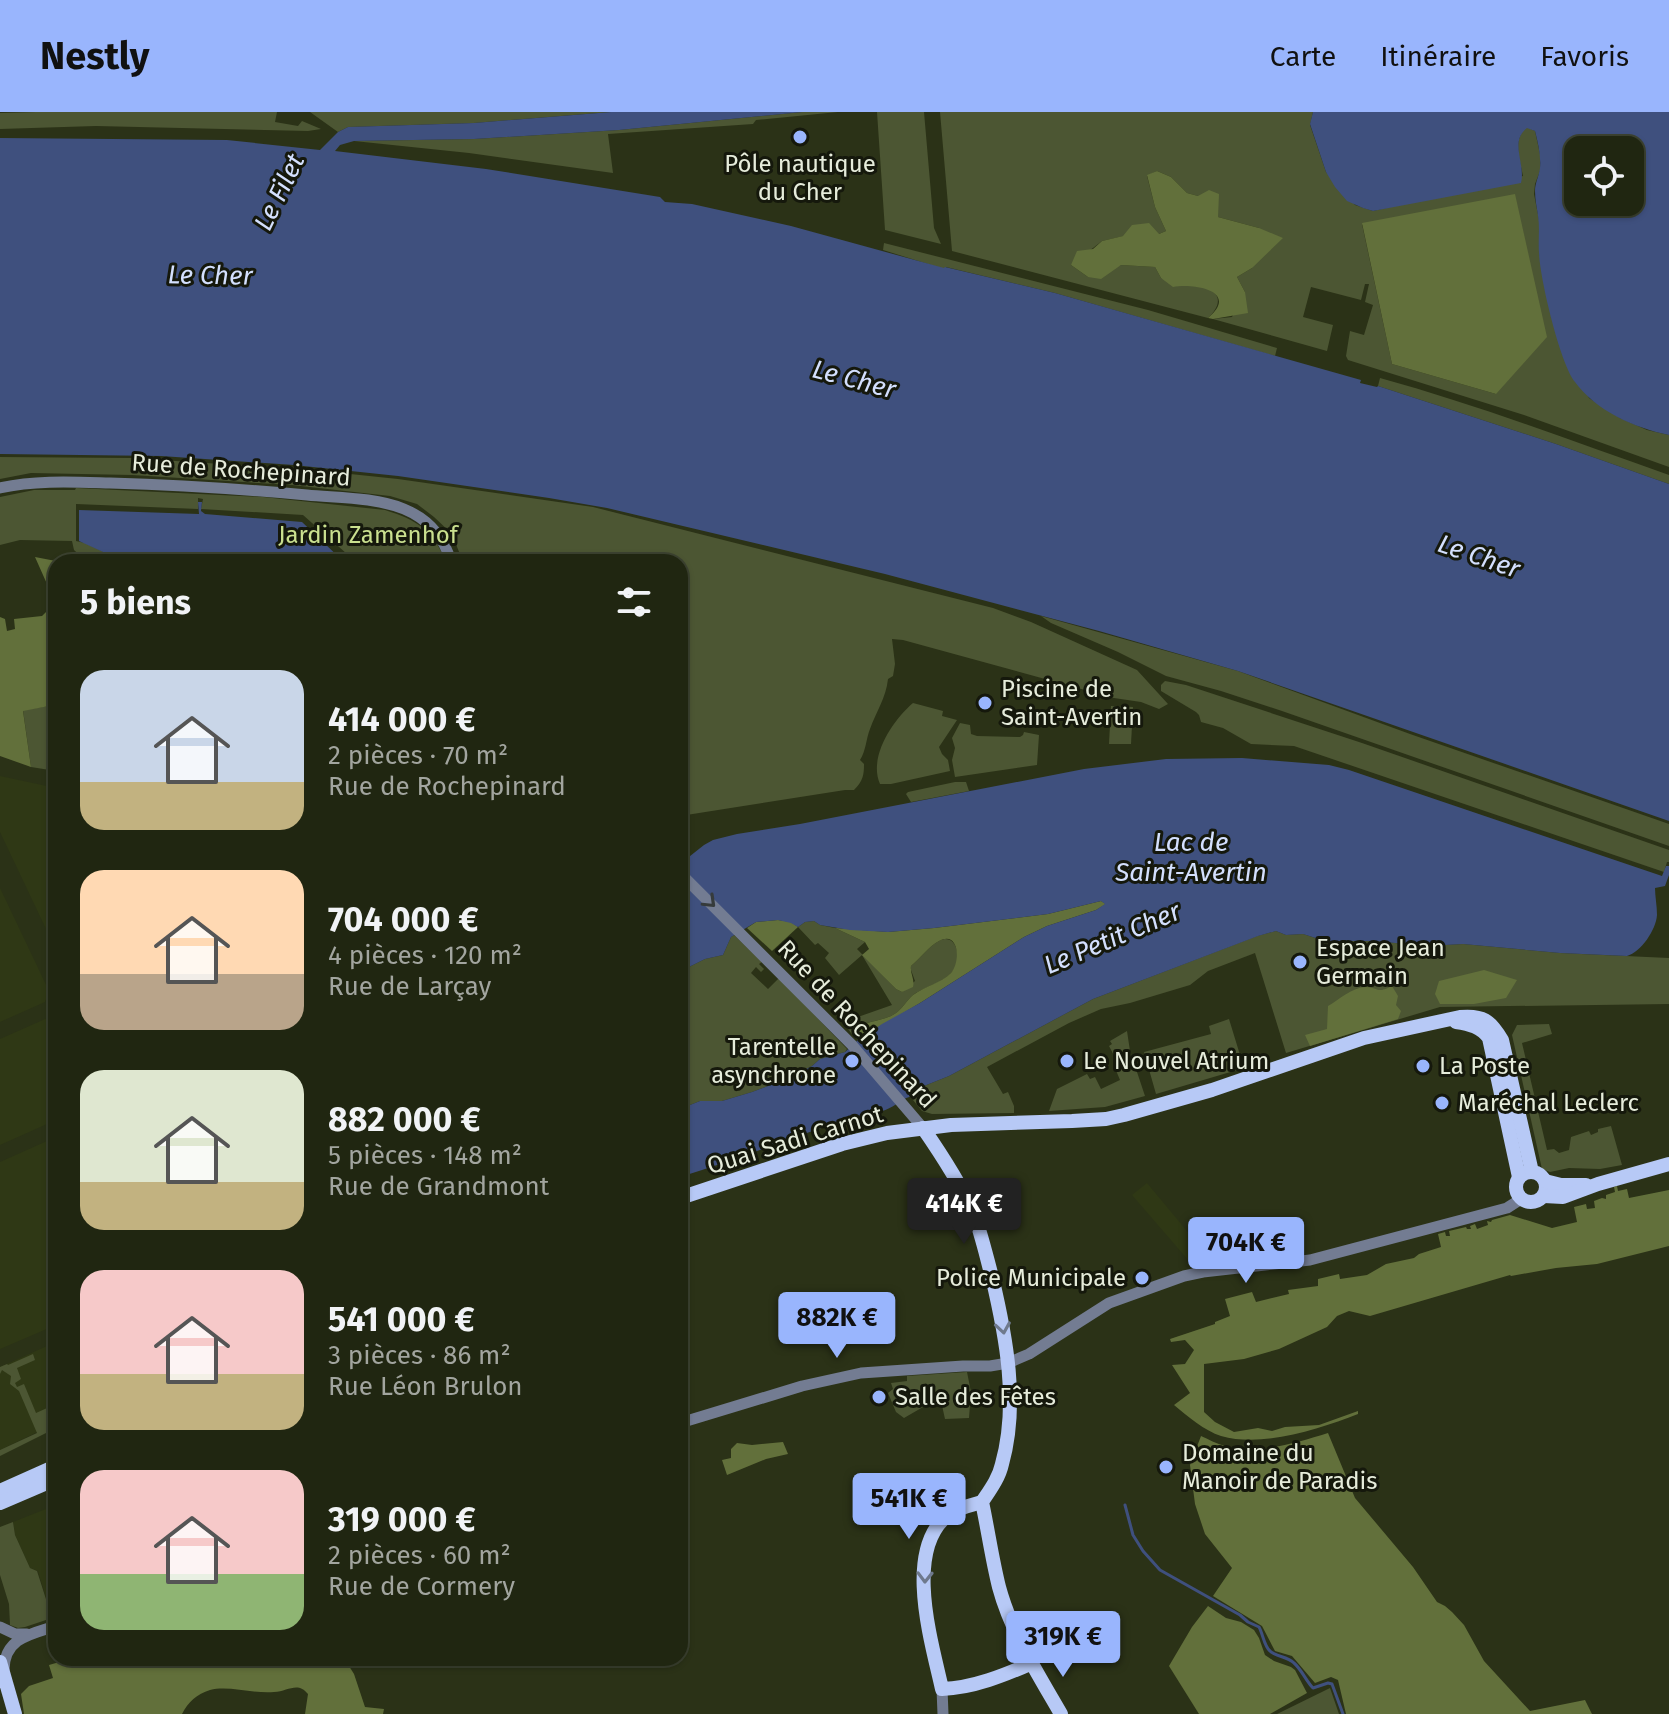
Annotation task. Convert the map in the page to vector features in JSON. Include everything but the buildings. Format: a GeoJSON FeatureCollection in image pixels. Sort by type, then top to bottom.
{"type":"FeatureCollection","features":[{"type":"Feature","properties":{"kind":"main road","name":"Quai Sadi Carnot"},"geometry":{"type":"LineString","coordinates":[[688,1195],[842,1144],[887,1133],[951,1125],[1115,1117],[1212,1090],[1364,1038],[1444,1022],[1468,1024],[1482,1030],[1489,1038],[1526,1174]]}},
{"type":"Feature","properties":{"kind":"main road","name":"Rue de Rochepinard"},"geometry":{"type":"LineString","coordinates":[[923,1128],[976,1220],[1002,1319],[1010,1407],[1005,1454],[997,1478],[982,1502]]}},
{"type":"Feature","properties":{"kind":"main road"},"geometry":{"type":"LineString","coordinates":[[1544,1196],[1563,1197],[1669,1164]]}},
{"type":"Feature","properties":{"kind":"main road"},"geometry":{"type":"LineString","coordinates":[[1526,1174],[1542,1176],[1545,1181],[1547,1186],[1540,1200],[1531,1203],[1521,1199],[1516,1191],[1516,1186],[1526,1174]]}},
{"type":"Feature","properties":{"kind":"main road"},"geometry":{"type":"LineString","coordinates":[[1545,1181],[1561,1185],[1598,1184]]}},
{"type":"Feature","properties":{"kind":"main road"},"geometry":{"type":"LineString","coordinates":[[0,1491],[48,1470]]}},
{"type":"Feature","properties":{"kind":"main road"},"geometry":{"type":"LineString","coordinates":[[0,1503],[48,1482]]}},
{"type":"Feature","properties":{"kind":"main road"},"geometry":{"type":"LineString","coordinates":[[1032,1663],[1004,1675],[942,1689],[928,1623],[924,1581],[927,1547],[935,1528],[947,1516],[982,1502],[999,1587],[1008,1613],[1061,1714]]}},
{"type":"Feature","properties":{"kind":"main road"},"geometry":{"type":"LineString","coordinates":[[0,1662],[8,1714]]}},
{"type":"Feature","properties":{"kind":"main road"},"geometry":{"type":"LineString","coordinates":[[2,1687],[15,1714]]}},
{"type":"Feature","properties":{"kind":"street","name":"Rue de Rochepinard"},"geometry":{"type":"LineString","coordinates":[[0,488],[49,482],[131,484],[257,491],[380,503],[406,510],[428,524],[446,546],[448,554]]}},
{"type":"Feature","properties":{"kind":"street","name":"Rue de Rochepinard"},"geometry":{"type":"LineString","coordinates":[[688,881],[852,1045],[923,1128]]}},
{"type":"Feature","properties":{"kind":"street"},"geometry":{"type":"LineString","coordinates":[[688,1421],[817,1382],[861,1373],[1008,1363],[1029,1354],[1109,1303],[1176,1278],[1310,1260],[1507,1208],[1521,1199]]}},
{"type":"Feature","properties":{"kind":"street"},"geometry":{"type":"LineString","coordinates":[[0,1627],[15,1634],[31,1634]]}},
{"type":"Feature","properties":{"kind":"street"},"geometry":{"type":"LineString","coordinates":[[2,1687],[6,1653],[15,1642],[48,1629]]}},
{"type":"Feature","properties":{"kind":"street"},"geometry":{"type":"LineString","coordinates":[[942,1689],[943,1714]]}},
{"type":"Feature","properties":{"kind":"shaded area"},"geometry":{"type":"Polygon","coordinates":[[[1157,171],[1171,177],[1187,193],[1198,196],[1209,190],[1219,194],[1218,217],[1283,238],[1252,268],[1237,277],[1245,292],[1248,313],[1208,318],[1217,309],[1217,295],[1192,286],[1173,287],[1161,278],[1155,267],[1121,265],[1101,279],[1088,277],[1071,265],[1077,251],[1093,249],[1102,241],[1123,236],[1132,225],[1149,223],[1159,234],[1166,231],[1155,207],[1147,175],[1157,171]]]}},
{"type":"Feature","properties":{"kind":"shaded area"},"geometry":{"type":"Polygon","coordinates":[[[1515,194],[1547,337],[1496,394],[1392,364],[1362,223],[1515,194]]]}},
{"type":"Feature","properties":{"kind":"shaded area"},"geometry":{"type":"Polygon","coordinates":[[[35,557],[48,560],[48,596],[47,584],[35,557]]]}},
{"type":"Feature","properties":{"kind":"shaded area"},"geometry":{"type":"Polygon","coordinates":[[[48,610],[48,706],[23,711],[31,767],[0,756],[0,617],[5,619],[7,631],[15,629],[14,619],[42,616],[48,610]]]}},
{"type":"Feature","properties":{"kind":"shaded area"},"geometry":{"type":"Polygon","coordinates":[[[0,776],[48,786],[48,933],[0,832],[0,776]]]}},
{"type":"Feature","properties":{"kind":"shaded area"},"geometry":{"type":"Polygon","coordinates":[[[0,888],[48,994],[45,1002],[0,1022],[0,888]]]}},
{"type":"Feature","properties":{"kind":"shaded area"},"geometry":{"type":"Polygon","coordinates":[[[1101,901],[1106,904],[1096,910],[1024,937],[858,1040],[851,1033],[861,1025],[896,1013],[913,995],[947,976],[954,968],[957,955],[951,940],[939,941],[911,966],[913,987],[902,992],[862,955],[869,949],[865,942],[835,928],[888,932],[934,928],[1048,914],[1101,901]]]}},
{"type":"Feature","properties":{"kind":"shaded area"},"geometry":{"type":"Polygon","coordinates":[[[756,922],[791,922],[798,927],[772,951],[747,928],[756,922]]]}},
{"type":"Feature","properties":{"kind":"shaded area"},"geometry":{"type":"Polygon","coordinates":[[[1484,970],[1517,980],[1506,998],[1474,1004],[1440,1004],[1435,994],[1439,981],[1484,970]]]}},
{"type":"Feature","properties":{"kind":"shaded area"},"geometry":{"type":"Polygon","coordinates":[[[1392,986],[1398,996],[1396,1005],[1401,1011],[1398,1019],[1310,1046],[1305,1035],[1327,1029],[1328,1006],[1356,989],[1366,987],[1380,990],[1392,986]]]}},
{"type":"Feature","properties":{"kind":"shaded area"},"geometry":{"type":"Polygon","coordinates":[[[48,1018],[48,1124],[0,1145],[0,1039],[48,1018]]]}},
{"type":"Feature","properties":{"kind":"shaded area"},"geometry":{"type":"Polygon","coordinates":[[[48,1141],[48,1328],[0,1349],[0,1162],[48,1141]]]}},
{"type":"Feature","properties":{"kind":"shaded area"},"geometry":{"type":"Polygon","coordinates":[[[1147,1183],[1201,1248],[1189,1261],[1132,1195],[1147,1183]]]}},
{"type":"Feature","properties":{"kind":"shaded area"},"geometry":{"type":"Polygon","coordinates":[[[1617,1186],[1618,1191],[1627,1189],[1629,1198],[1669,1190],[1669,1246],[1597,1264],[1510,1275],[1370,1316],[1349,1311],[1337,1316],[1327,1327],[1279,1349],[1244,1359],[1204,1364],[1204,1412],[1234,1432],[1319,1425],[1358,1411],[1358,1414],[1291,1435],[1255,1440],[1221,1436],[1209,1431],[1174,1405],[1190,1393],[1172,1365],[1185,1364],[1194,1350],[1185,1340],[1171,1342],[1170,1339],[1230,1316],[1225,1299],[1252,1292],[1256,1302],[1289,1294],[1288,1290],[1318,1286],[1318,1279],[1339,1274],[1340,1279],[1367,1275],[1386,1264],[1414,1258],[1441,1247],[1438,1234],[1445,1232],[1446,1236],[1450,1236],[1449,1231],[1466,1227],[1471,1229],[1470,1226],[1475,1224],[1477,1229],[1488,1225],[1487,1221],[1510,1215],[1552,1228],[1577,1222],[1574,1207],[1586,1204],[1587,1209],[1595,1208],[1594,1201],[1606,1199],[1606,1195],[1615,1192],[1614,1187],[1617,1186]]]}},
{"type":"Feature","properties":{"kind":"shaded area"},"geometry":{"type":"Polygon","coordinates":[[[48,1346],[48,1427],[0,1450],[0,1367],[48,1346]]]}},
{"type":"Feature","properties":{"kind":"shaded area"},"geometry":{"type":"Polygon","coordinates":[[[1328,1433],[1355,1498],[1413,1567],[1437,1602],[1464,1625],[1484,1661],[1530,1711],[1585,1700],[1592,1714],[1346,1714],[1338,1680],[1331,1677],[1315,1683],[1292,1656],[1275,1651],[1262,1626],[1213,1596],[1232,1568],[1205,1534],[1195,1504],[1190,1465],[1201,1436],[1225,1446],[1251,1449],[1277,1447],[1328,1433]]]}},
{"type":"Feature","properties":{"kind":"shaded area"},"geometry":{"type":"Polygon","coordinates":[[[783,1442],[788,1454],[766,1459],[727,1475],[722,1460],[731,1458],[731,1449],[737,1443],[783,1442]]]}},
{"type":"Feature","properties":{"kind":"shaded area"},"geometry":{"type":"Polygon","coordinates":[[[48,1508],[48,1605],[38,1571],[30,1568],[15,1535],[13,1522],[48,1508]]]}},
{"type":"Feature","properties":{"kind":"shaded area"},"geometry":{"type":"Polygon","coordinates":[[[1208,1606],[1254,1630],[1265,1655],[1295,1670],[1307,1693],[1270,1714],[1199,1714],[1169,1666],[1208,1606]]]}},
{"type":"Feature","properties":{"kind":"shaded area"},"geometry":{"type":"Polygon","coordinates":[[[49,1666],[349,1666],[365,1707],[384,1709],[383,1714],[305,1714],[308,1694],[297,1687],[266,1692],[225,1688],[201,1694],[182,1714],[24,1714],[21,1694],[29,1686],[53,1678],[49,1666]]]}},
{"type":"Feature","properties":{"kind":"green space"},"geometry":{"type":"Polygon","coordinates":[[[277,112],[275,122],[298,126],[302,121],[321,129],[96,126],[0,129],[0,113],[277,112]]]}},
{"type":"Feature","properties":{"kind":"green space"},"geometry":{"type":"Polygon","coordinates":[[[310,112],[611,112],[474,123],[348,127],[338,132],[310,112]]]}},
{"type":"Feature","properties":{"kind":"green space"},"geometry":{"type":"Polygon","coordinates":[[[802,112],[838,112],[756,120],[753,124],[608,134],[613,173],[354,141],[474,139],[619,130],[802,112]]]}},
{"type":"Feature","properties":{"kind":"green space"},"geometry":{"type":"Polygon","coordinates":[[[877,112],[924,112],[934,228],[941,244],[885,230],[877,112]]]}},
{"type":"Feature","properties":{"kind":"green space"},"geometry":{"type":"Polygon","coordinates":[[[940,112],[1313,112],[1310,125],[1326,172],[1355,205],[1373,211],[1523,176],[1518,144],[1527,127],[1535,131],[1540,154],[1540,171],[1534,194],[1539,220],[1539,251],[1551,314],[1589,398],[1620,418],[1647,430],[1669,435],[1669,467],[1524,415],[1348,360],[1350,331],[1364,335],[1373,305],[1365,302],[1369,284],[1365,284],[1361,300],[1311,287],[1303,317],[1333,325],[1327,351],[1213,319],[1232,317],[1245,292],[1237,277],[1252,268],[1259,228],[1218,217],[1198,196],[1187,193],[1171,177],[1157,171],[1147,176],[1155,207],[1166,231],[1102,241],[1071,265],[1088,277],[1121,265],[1155,267],[1161,278],[1212,291],[1218,302],[1208,318],[952,251],[940,112]],[[1362,224],[1392,364],[1496,394],[1362,224]]]}},
{"type":"Feature","properties":{"kind":"green space"},"geometry":{"type":"Polygon","coordinates":[[[884,243],[1148,310],[1277,348],[1275,356],[1055,293],[944,269],[883,250],[884,243]]]}},
{"type":"Feature","properties":{"kind":"green space"},"geometry":{"type":"Polygon","coordinates":[[[1380,378],[1489,412],[1669,475],[1669,484],[1378,386],[1380,378]]]}},
{"type":"Feature","properties":{"kind":"green space"},"geometry":{"type":"Polygon","coordinates":[[[0,457],[130,458],[398,479],[593,507],[993,608],[1137,670],[1168,704],[1159,709],[892,639],[893,676],[888,679],[869,733],[860,760],[864,764],[863,775],[854,790],[688,815],[688,554],[460,554],[452,534],[417,504],[390,496],[292,485],[132,475],[31,473],[0,479],[0,457]]]}},
{"type":"Feature","properties":{"kind":"green space","name":"Jardin Zamenhof"},"geometry":{"type":"Polygon","coordinates":[[[34,490],[263,497],[385,510],[423,528],[442,554],[347,554],[303,515],[201,509],[203,499],[198,498],[198,509],[76,504],[76,541],[108,554],[79,554],[74,550],[72,541],[20,540],[0,545],[0,497],[34,490]]]}},
{"type":"Feature","properties":{"kind":"green space"},"geometry":{"type":"Polygon","coordinates":[[[1041,616],[1238,671],[1669,824],[1669,846],[1282,711],[1166,676],[1041,616]]]}},
{"type":"Feature","properties":{"kind":"green space"},"geometry":{"type":"Polygon","coordinates":[[[1165,681],[1186,685],[1362,743],[1669,850],[1669,862],[1664,872],[1294,746],[1251,744],[1223,728],[1201,722],[1196,712],[1161,691],[1165,681]]]}},
{"type":"Feature","properties":{"kind":"green space"},"geometry":{"type":"Polygon","coordinates":[[[913,703],[943,711],[942,716],[957,720],[939,747],[948,760],[950,771],[880,784],[877,762],[884,740],[913,703]]]}},
{"type":"Feature","properties":{"kind":"green space"},"geometry":{"type":"Polygon","coordinates":[[[48,706],[48,770],[31,767],[23,710],[48,706]]]}},
{"type":"Feature","properties":{"kind":"green space"},"geometry":{"type":"Polygon","coordinates":[[[1111,706],[1133,707],[1131,744],[1109,744],[1111,706]]]}},
{"type":"Feature","properties":{"kind":"green space"},"geometry":{"type":"Polygon","coordinates":[[[960,723],[970,725],[971,734],[977,736],[1020,737],[1024,732],[1039,735],[1037,765],[955,777],[952,738],[960,723]]]}},
{"type":"Feature","properties":{"kind":"green space"},"geometry":{"type":"Polygon","coordinates":[[[966,782],[969,791],[911,802],[906,794],[908,792],[966,782]]]}},
{"type":"Feature","properties":{"kind":"green space"},"geometry":{"type":"Polygon","coordinates":[[[814,921],[865,942],[857,949],[902,992],[915,981],[911,966],[939,941],[945,939],[953,942],[957,963],[947,977],[913,995],[896,1013],[861,1025],[851,1033],[846,1026],[855,1018],[892,1005],[862,955],[839,975],[825,958],[829,953],[818,943],[815,945],[798,927],[814,921]]]}},
{"type":"Feature","properties":{"kind":"green space"},"geometry":{"type":"Polygon","coordinates":[[[1276,931],[1286,935],[1303,934],[1325,941],[1428,946],[1463,944],[1560,953],[1669,958],[1669,1004],[1440,1007],[1286,1053],[1255,953],[1208,971],[1190,985],[1101,1009],[987,1067],[1003,1094],[1008,1092],[1014,1113],[932,1114],[922,1111],[913,1100],[924,1086],[949,1076],[1093,999],[1276,931]]]}},
{"type":"Feature","properties":{"kind":"green space"},"geometry":{"type":"Polygon","coordinates":[[[734,935],[762,962],[759,964],[764,969],[761,972],[756,967],[751,973],[768,989],[779,978],[847,1049],[820,1059],[787,1079],[752,1092],[722,1101],[700,1101],[688,1106],[688,968],[723,955],[734,935]]]}},
{"type":"Feature","properties":{"kind":"green space"},"geometry":{"type":"Polygon","coordinates":[[[1229,1019],[1244,1068],[1156,1094],[1144,1052],[1211,1034],[1209,1026],[1229,1019]]]}},
{"type":"Feature","properties":{"kind":"green space"},"geometry":{"type":"Polygon","coordinates":[[[1549,1024],[1552,1034],[1522,1043],[1547,1150],[1554,1149],[1559,1153],[1569,1150],[1571,1137],[1589,1131],[1591,1135],[1598,1129],[1611,1126],[1622,1165],[1550,1172],[1542,1169],[1512,1035],[1517,1025],[1549,1024]]]}},
{"type":"Feature","properties":{"kind":"green space"},"geometry":{"type":"Polygon","coordinates":[[[1127,1031],[1130,1051],[1145,1096],[1105,1107],[1049,1111],[1057,1089],[1087,1074],[1090,1079],[1095,1077],[1101,1089],[1120,1080],[1115,1068],[1119,1065],[1109,1046],[1112,1044],[1110,1041],[1127,1031]]]}},
{"type":"Feature","properties":{"kind":"green space"},"geometry":{"type":"Polygon","coordinates":[[[33,1354],[35,1360],[17,1368],[21,1379],[15,1383],[17,1387],[24,1384],[36,1413],[48,1408],[48,1432],[0,1456],[0,1450],[37,1433],[19,1391],[10,1384],[11,1376],[2,1370],[0,1374],[0,1367],[33,1354]]]}},
{"type":"Feature","properties":{"kind":"green space"},"geometry":{"type":"Polygon","coordinates":[[[967,1372],[971,1392],[969,1418],[945,1419],[941,1401],[930,1403],[904,1418],[896,1412],[888,1393],[893,1389],[891,1383],[907,1381],[907,1376],[967,1372]]]}},
{"type":"Feature","properties":{"kind":"green space"},"geometry":{"type":"Polygon","coordinates":[[[13,1522],[15,1535],[30,1568],[37,1571],[48,1605],[48,1619],[25,1627],[10,1625],[9,1604],[0,1575],[0,1527],[13,1522]]]}},
{"type":"Feature","properties":{"kind":"green space"},"geometry":{"type":"Polygon","coordinates":[[[1330,1688],[1339,1714],[1277,1714],[1330,1688]]]}},
{"type":"Feature","properties":{"kind":"water"},"geometry":{"type":"Polygon","coordinates":[[[611,112],[803,112],[619,130],[474,139],[354,141],[340,145],[335,151],[486,169],[660,197],[665,202],[692,204],[791,226],[944,268],[1055,293],[1361,380],[1360,383],[1378,386],[1556,444],[1669,484],[1669,821],[1238,671],[885,574],[607,508],[398,476],[294,465],[161,456],[0,454],[0,138],[227,140],[320,150],[338,132],[348,127],[474,123],[611,112]]]}},
{"type":"Feature","properties":{"kind":"water"},"geometry":{"type":"Polygon","coordinates":[[[1313,112],[1669,112],[1669,435],[1630,423],[1605,410],[1584,392],[1569,372],[1552,320],[1540,265],[1535,191],[1540,158],[1535,131],[1527,128],[1519,140],[1521,183],[1373,211],[1347,201],[1326,172],[1310,124],[1313,112]]]}},
{"type":"Feature","properties":{"kind":"water"},"geometry":{"type":"Polygon","coordinates":[[[198,502],[202,502],[201,511],[205,514],[302,522],[336,554],[107,554],[79,541],[79,510],[199,514],[198,502]]]}},
{"type":"Feature","properties":{"kind":"water","name":"Lac de Saint-Avertin"},"geometry":{"type":"Polygon","coordinates":[[[1242,758],[1329,765],[1662,876],[1666,866],[1669,866],[1669,875],[1665,886],[1655,888],[1657,915],[1654,927],[1647,940],[1627,956],[1463,944],[1428,946],[1325,941],[1303,934],[1286,935],[1276,931],[1093,999],[949,1076],[924,1086],[920,1092],[885,1110],[838,1122],[688,1174],[688,1106],[700,1101],[722,1101],[752,1092],[787,1079],[820,1059],[845,1052],[882,1024],[1024,937],[1105,904],[1101,901],[1048,914],[888,932],[850,930],[820,925],[814,921],[798,927],[778,920],[756,922],[731,937],[723,955],[688,968],[688,858],[713,840],[737,834],[1084,769],[1166,759],[1242,758]]]}},
{"type":"Feature","properties":{"kind":"waterway"},"geometry":{"type":"LineString","coordinates":[[1125,1505],[1133,1535],[1160,1570],[1259,1627],[1268,1649],[1294,1663],[1313,1688],[1332,1684],[1343,1714]]}},
{"type":"Feature","properties":{"kind":"place","name":"Pôle nautique du Cher"},"geometry":{"type":"Point","coordinates":[800,137]}},
{"type":"Feature","properties":{"kind":"place","name":"Piscine de Saint-Avertin"},"geometry":{"type":"Point","coordinates":[985,703]}},
{"type":"Feature","properties":{"kind":"place","name":"Espace Jean Germain"},"geometry":{"type":"Point","coordinates":[1300,962]}},
{"type":"Feature","properties":{"kind":"place","name":"Tarentelle asynchrone"},"geometry":{"type":"Point","coordinates":[852,1061]}},
{"type":"Feature","properties":{"kind":"place","name":"Le Nouvel Atrium"},"geometry":{"type":"Point","coordinates":[1067,1061]}},
{"type":"Feature","properties":{"kind":"place","name":"La Poste"},"geometry":{"type":"Point","coordinates":[1423,1066]}},
{"type":"Feature","properties":{"kind":"place","name":"Maréchal Leclerc"},"geometry":{"type":"Point","coordinates":[1442,1103]}},
{"type":"Feature","properties":{"kind":"place","name":"Police Municipale"},"geometry":{"type":"Point","coordinates":[1142,1278]}},
{"type":"Feature","properties":{"kind":"place","name":"Salle des Fêtes"},"geometry":{"type":"Point","coordinates":[879,1397]}},
{"type":"Feature","properties":{"kind":"place","name":"Domaine du Manoir de Paradis"},"geometry":{"type":"Point","coordinates":[1166,1467]}},
{"type":"Feature","properties":{"kind":"water label","name":"Le Filet"},"geometry":{"type":"Point","coordinates":[279,192]}},
{"type":"Feature","properties":{"kind":"water label","name":"Le Cher"},"geometry":{"type":"Point","coordinates":[210,275]}},
{"type":"Feature","properties":{"kind":"water label","name":"Le Cher"},"geometry":{"type":"Point","coordinates":[854,379]}},
{"type":"Feature","properties":{"kind":"water label","name":"Le Cher"},"geometry":{"type":"Point","coordinates":[1479,556]}},
{"type":"Feature","properties":{"kind":"water label","name":"Le Petit Cher"},"geometry":{"type":"Point","coordinates":[1112,938]}}]}
